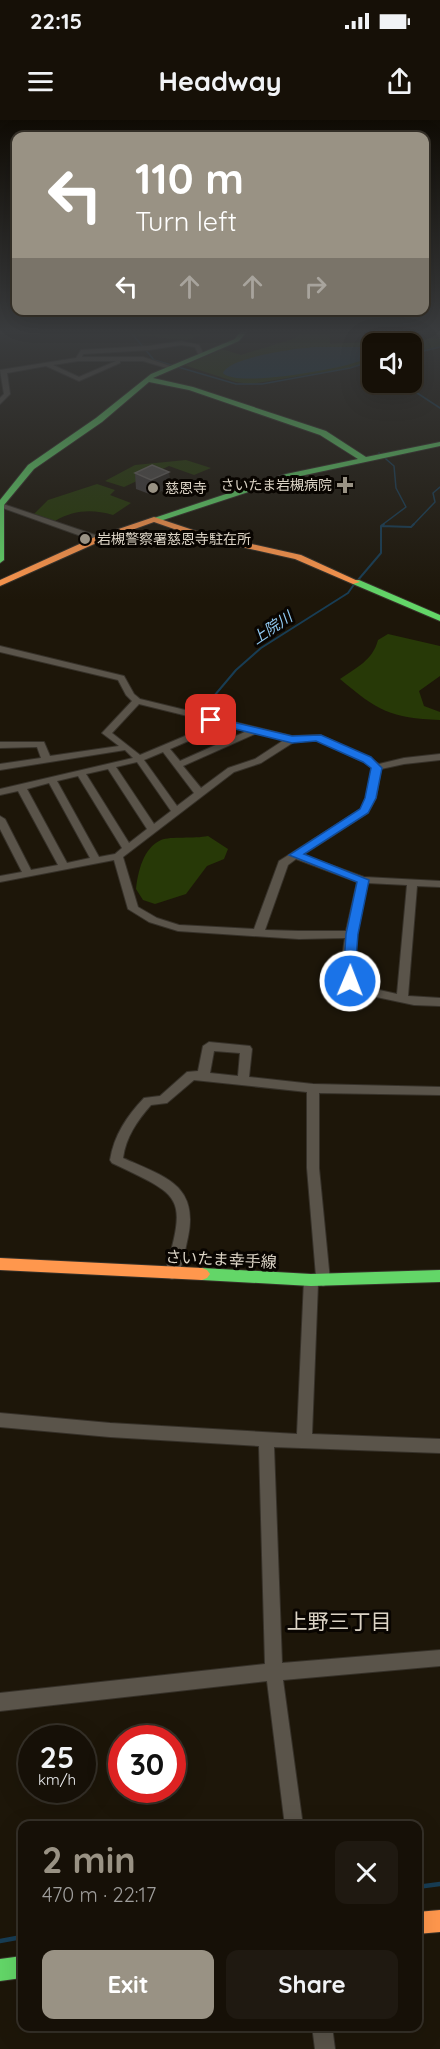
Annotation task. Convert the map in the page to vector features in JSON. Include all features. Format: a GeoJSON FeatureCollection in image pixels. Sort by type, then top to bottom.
{"type":"FeatureCollection","features":[{"type":"Feature","properties":{"kind":"street"},"geometry":{"type":"LineString","coordinates":[[0,560],[0,505],[31,467],[99,420]]}},
{"type":"Feature","properties":{"kind":"street"},"geometry":{"type":"LineString","coordinates":[[284,420],[322,433],[365,460]]}},
{"type":"Feature","properties":{"kind":"street"},"geometry":{"type":"LineString","coordinates":[[157,520],[259,485],[440,444]]}},
{"type":"Feature","properties":{"kind":"street"},"geometry":{"type":"LineString","coordinates":[[0,505],[98,539]]}},
{"type":"Feature","properties":{"kind":"street"},"geometry":{"type":"LineString","coordinates":[[0,583],[98,539],[151,519],[200,535],[298,557],[440,618]]}},
{"type":"Feature","properties":{"kind":"street"},"geometry":{"type":"LineString","coordinates":[[0,649],[121,678],[129,695],[137,701],[292,740],[317,737],[367,760],[377,768]]}},
{"type":"Feature","properties":{"kind":"street"},"geometry":{"type":"LineString","coordinates":[[137,701],[107,733],[139,759],[175,810]]}},
{"type":"Feature","properties":{"kind":"street"},"geometry":{"type":"LineString","coordinates":[[0,792],[139,759],[222,723]]}},
{"type":"Feature","properties":{"kind":"street"},"geometry":{"type":"LineString","coordinates":[[178,765],[254,731]]}},
{"type":"Feature","properties":{"kind":"street"},"geometry":{"type":"LineString","coordinates":[[0,879],[118,856],[175,810],[231,770],[258,761],[292,740]]}},
{"type":"Feature","properties":{"kind":"street"},"geometry":{"type":"LineString","coordinates":[[0,745],[41,744],[46,760]]}},
{"type":"Feature","properties":{"kind":"street"},"geometry":{"type":"LineString","coordinates":[[0,767],[127,747]]}},
{"type":"Feature","properties":{"kind":"street"},"geometry":{"type":"LineString","coordinates":[[165,748],[200,794]]}},
{"type":"Feature","properties":{"kind":"street"},"geometry":{"type":"LineString","coordinates":[[377,768],[404,761],[440,757]]}},
{"type":"Feature","properties":{"kind":"street"},"geometry":{"type":"LineString","coordinates":[[111,766],[152,829]]}},
{"type":"Feature","properties":{"kind":"street"},"geometry":{"type":"LineString","coordinates":[[259,931],[276,878],[284,862],[364,811],[371,798],[377,768]]}},
{"type":"Feature","properties":{"kind":"street"},"geometry":{"type":"LineString","coordinates":[[81,773],[128,849]]}},
{"type":"Feature","properties":{"kind":"street"},"geometry":{"type":"LineString","coordinates":[[52,780],[96,860]]}},
{"type":"Feature","properties":{"kind":"street"},"geometry":{"type":"LineString","coordinates":[[21,787],[64,867]]}},
{"type":"Feature","properties":{"kind":"street"},"geometry":{"type":"LineString","coordinates":[[0,819],[28,873]]}},
{"type":"Feature","properties":{"kind":"street"},"geometry":{"type":"LineString","coordinates":[[295,855],[363,880],[440,884]]}},
{"type":"Feature","properties":{"kind":"street"},"geometry":{"type":"LineString","coordinates":[[118,856],[133,909],[153,920],[178,928],[298,935],[352,934]]}},
{"type":"Feature","properties":{"kind":"street"},"geometry":{"type":"LineString","coordinates":[[363,880],[349,962],[352,988],[402,998],[440,1002]]}},
{"type":"Feature","properties":{"kind":"street"},"geometry":{"type":"LineString","coordinates":[[402,998],[412,883]]}},
{"type":"Feature","properties":{"kind":"street"},"geometry":{"type":"LineString","coordinates":[[203,1077],[209,1046],[246,1049],[243,1081]]}},
{"type":"Feature","properties":{"kind":"street"},"geometry":{"type":"LineString","coordinates":[[172,1273],[184,1227],[186,1207],[175,1190],[166,1183],[116,1160],[117,1151],[133,1117],[148,1101],[163,1100],[192,1076],[313,1088],[440,1091]]}},
{"type":"Feature","properties":{"kind":"street"},"geometry":{"type":"LineString","coordinates":[[304,1442],[317,1280],[313,1088]]}},
{"type":"Feature","properties":{"kind":"street","name":"さいたま幸手線"},"geometry":{"type":"LineString","coordinates":[[0,1264],[317,1280],[440,1276]]}},
{"type":"Feature","properties":{"kind":"street"},"geometry":{"type":"LineString","coordinates":[[0,1420],[77,1429],[266,1441],[440,1446]]}},
{"type":"Feature","properties":{"kind":"street"},"geometry":{"type":"LineString","coordinates":[[266,1441],[274,1672],[293,1821]]}},
{"type":"Feature","properties":{"kind":"street"},"geometry":{"type":"LineString","coordinates":[[0,1702],[274,1672],[440,1658]]}},
{"type":"Feature","properties":{"kind":"street"},"geometry":{"type":"LineString","coordinates":[[422,1923],[440,1921]]}},
{"type":"Feature","properties":{"kind":"street"},"geometry":{"type":"LineString","coordinates":[[0,1970],[18,1968]]}},
{"type":"Feature","properties":{"kind":"street"},"geometry":{"type":"LineString","coordinates":[[323,2031],[325,2049]]}},
{"type":"Feature","properties":{"kind":"green space"},"geometry":{"type":"Polygon","coordinates":[[[186,460],[211,468],[194,475],[169,466],[124,487],[105,481],[135,465],[186,460]]]}},
{"type":"Feature","properties":{"kind":"green space"},"geometry":{"type":"Polygon","coordinates":[[[97,484],[115,490],[110,495],[131,503],[113,515],[83,512],[55,521],[34,514],[48,500],[97,484]]]}},
{"type":"Feature","properties":{"kind":"green space"},"geometry":{"type":"Polygon","coordinates":[[[388,634],[440,646],[440,676],[419,691],[424,706],[440,712],[440,720],[396,715],[386,711],[375,706],[340,679],[363,663],[376,647],[378,640],[388,634]]]}},
{"type":"Feature","properties":{"kind":"green space"},"geometry":{"type":"Polygon","coordinates":[[[208,836],[228,849],[224,859],[207,866],[186,894],[155,904],[143,900],[136,889],[140,868],[146,855],[155,844],[165,839],[208,836]]]}},
{"type":"Feature","properties":{"kind":"building"},"geometry":{"type":"Polygon","coordinates":[[[152,465],[169,472],[151,480],[135,473],[152,465]]]}},
{"type":"Feature","properties":{"kind":"waterway","name":"上院川"},"geometry":{"type":"LineString","coordinates":[[379,453],[394,466],[396,488],[406,507],[382,525]]}},
{"type":"Feature","properties":{"kind":"waterway"},"geometry":{"type":"LineString","coordinates":[[413,525],[435,502],[433,493],[440,487]]}},
{"type":"Feature","properties":{"kind":"waterway"},"geometry":{"type":"LineString","coordinates":[[381,526],[411,527],[413,525]]}},
{"type":"Feature","properties":{"kind":"waterway","name":"上院川"},"geometry":{"type":"LineString","coordinates":[[358,580],[381,553],[381,526]]}},
{"type":"Feature","properties":{"kind":"waterway","name":"上院川"},"geometry":{"type":"LineString","coordinates":[[209,702],[236,670],[261,648],[348,593],[355,583]]}},
{"type":"Feature","properties":{"kind":"waterway"},"geometry":{"type":"LineString","coordinates":[[422,1886],[440,1884]]}},
{"type":"Feature","properties":{"kind":"waterway"},"geometry":{"type":"LineString","coordinates":[[0,1941],[18,1938]]}},
{"type":"Feature","properties":{"kind":"traffic: fast"},"geometry":{"type":"LineString","coordinates":[[0,560],[0,505],[31,467],[99,420]]}},
{"type":"Feature","properties":{"kind":"traffic: fast"},"geometry":{"type":"LineString","coordinates":[[285,420],[323,433],[365,460]]}},
{"type":"Feature","properties":{"kind":"traffic: fast"},"geometry":{"type":"LineString","coordinates":[[157,520],[289,476],[440,444]]}},
{"type":"Feature","properties":{"kind":"traffic: fast"},"geometry":{"type":"LineString","coordinates":[[356,582],[440,618]]}},
{"type":"Feature","properties":{"kind":"traffic: fast"},"geometry":{"type":"LineString","coordinates":[[202,1274],[311,1280],[440,1276]]}},
{"type":"Feature","properties":{"kind":"traffic: fast"},"geometry":{"type":"LineString","coordinates":[[0,1970],[18,1968]]}},
{"type":"Feature","properties":{"kind":"traffic: slow"},"geometry":{"type":"LineString","coordinates":[[0,583],[98,539],[154,519],[200,535],[298,557],[356,582]]}},
{"type":"Feature","properties":{"kind":"traffic: slow"},"geometry":{"type":"LineString","coordinates":[[0,1264],[202,1274]]}},
{"type":"Feature","properties":{"kind":"traffic: slow"},"geometry":{"type":"LineString","coordinates":[[422,1923],[440,1921]]}},
{"type":"Feature","properties":{"kind":"place","name":"さいたま岩槻病院"},"geometry":{"type":"Point","coordinates":[345,485]}},
{"type":"Feature","properties":{"kind":"place","name":"慈恩寺"},"geometry":{"type":"Point","coordinates":[153,488]}},
{"type":"Feature","properties":{"kind":"place","name":"岩槻警察署慈恩寺駐在所"},"geometry":{"type":"Point","coordinates":[85,539]}},
{"type":"Feature","properties":{"kind":"district","name":"上野三丁目"},"geometry":{"type":"Point","coordinates":[339,1622]}},
{"type":"Feature","properties":{"kind":"route"},"geometry":{"type":"LineString","coordinates":[[211,720],[292,740],[317,737],[367,760],[377,768],[371,798],[364,811],[341,828],[295,855],[363,880],[352,934],[349,962],[350,981]]}}]}
